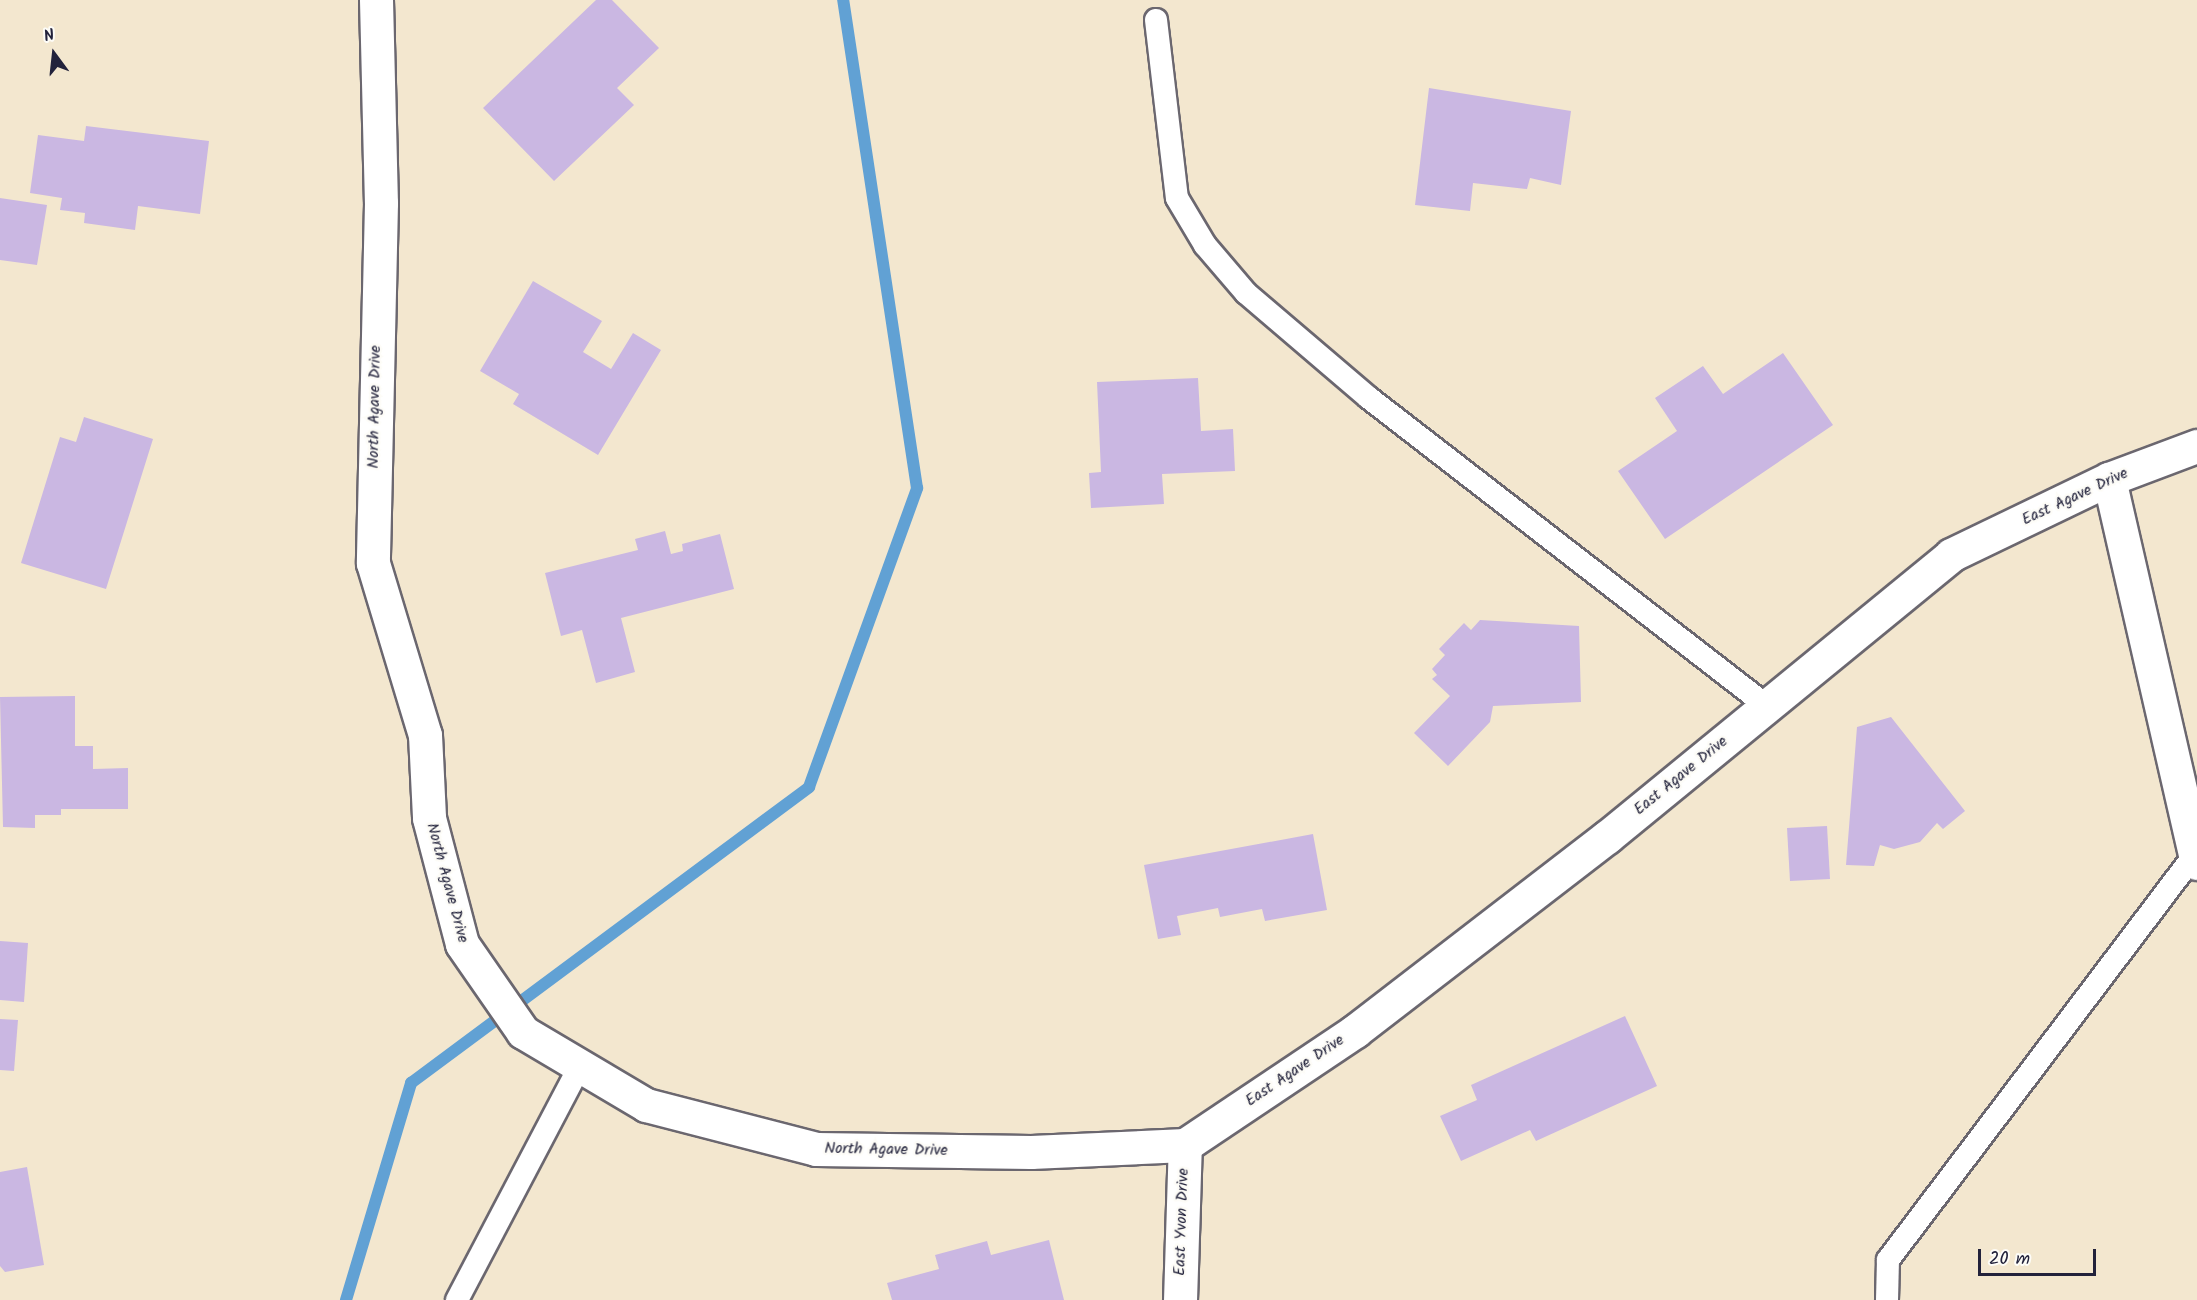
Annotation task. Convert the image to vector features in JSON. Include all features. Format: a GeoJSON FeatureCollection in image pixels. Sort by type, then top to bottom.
{"type":"FeatureCollection","features":[{"type":"Feature","properties":{"kind":"street","name":"North Agave Drive"},"geometry":{"type":"LineString","coordinates":[[376,0],[381,203],[374,563],[425,735],[429,818],[462,944],[523,1032],[646,1105],[816,1149],[1031,1152],[1185,1145]]}},
{"type":"Feature","properties":{"kind":"street","name":"East Agave Drive"},"geometry":{"type":"LineString","coordinates":[[1185,1145],[1355,1031],[1607,837],[1951,555],[2109,479],[2197,446]]}},
{"type":"Feature","properties":{"kind":"street"},"geometry":{"type":"LineString","coordinates":[[2109,479],[2196,859]]}},
{"type":"Feature","properties":{"kind":"street","name":"East Yvon Drive"},"geometry":{"type":"LineString","coordinates":[[1180,1300],[1185,1145]]}},
{"type":"Feature","properties":{"kind":"lane"},"geometry":{"type":"LineString","coordinates":[[1156,20],[1177,198],[1205,245],[1246,293],[1369,398],[1767,706]]}},
{"type":"Feature","properties":{"kind":"lane"},"geometry":{"type":"LineString","coordinates":[[1887,1300],[1888,1260],[2196,859]]}},
{"type":"Feature","properties":{"kind":"lane"},"geometry":{"type":"LineString","coordinates":[[457,1300],[580,1065]]}},
{"type":"Feature","properties":{"kind":"building"},"geometry":{"type":"Polygon","coordinates":[[[596,0],[612,0],[659,48],[617,88],[634,105],[554,181],[483,108],[596,0]]]}},
{"type":"Feature","properties":{"kind":"building"},"geometry":{"type":"Polygon","coordinates":[[[1429,88],[1571,111],[1561,185],[1530,178],[1527,189],[1473,183],[1470,211],[1415,205],[1429,88]]]}},
{"type":"Feature","properties":{"kind":"building"},"geometry":{"type":"Polygon","coordinates":[[[86,126],[209,141],[200,214],[138,206],[135,230],[84,223],[85,213],[60,210],[62,198],[30,193],[38,135],[84,141],[86,126]]]}},
{"type":"Feature","properties":{"kind":"building"},"geometry":{"type":"Polygon","coordinates":[[[0,198],[47,205],[37,265],[0,260],[0,198]]]}},
{"type":"Feature","properties":{"kind":"building"},"geometry":{"type":"Polygon","coordinates":[[[533,281],[602,321],[583,352],[611,369],[633,333],[661,350],[598,455],[513,404],[519,394],[480,371],[533,281]]]}},
{"type":"Feature","properties":{"kind":"building"},"geometry":{"type":"Polygon","coordinates":[[[1783,353],[1833,425],[1665,539],[1618,471],[1677,431],[1655,398],[1703,366],[1723,394],[1783,353]]]}},
{"type":"Feature","properties":{"kind":"building"},"geometry":{"type":"Polygon","coordinates":[[[1198,378],[1201,431],[1233,429],[1235,471],[1162,474],[1164,504],[1091,508],[1089,473],[1101,472],[1097,382],[1198,378]]]}},
{"type":"Feature","properties":{"kind":"building"},"geometry":{"type":"Polygon","coordinates":[[[84,417],[153,439],[106,589],[21,563],[60,437],[76,442],[84,417]]]}},
{"type":"Feature","properties":{"kind":"building"},"geometry":{"type":"Polygon","coordinates":[[[665,531],[671,554],[683,551],[682,544],[720,534],[734,589],[621,618],[635,672],[596,683],[582,630],[561,636],[545,573],[638,550],[635,539],[665,531]]]}},
{"type":"Feature","properties":{"kind":"building"},"geometry":{"type":"Polygon","coordinates":[[[1480,620],[1579,626],[1581,702],[1493,706],[1490,722],[1448,766],[1414,733],[1450,696],[1432,679],[1437,675],[1432,669],[1445,655],[1439,649],[1464,623],[1471,630],[1480,620]]]}},
{"type":"Feature","properties":{"kind":"building"},"geometry":{"type":"Polygon","coordinates":[[[75,696],[75,746],[93,746],[93,769],[128,768],[128,809],[61,809],[61,815],[35,815],[35,828],[3,827],[0,697],[75,696]]]}},
{"type":"Feature","properties":{"kind":"building"},"geometry":{"type":"Polygon","coordinates":[[[1891,717],[1965,811],[1943,829],[1937,823],[1920,842],[1894,849],[1880,845],[1874,866],[1846,865],[1857,727],[1891,717]]]}},
{"type":"Feature","properties":{"kind":"building"},"geometry":{"type":"Polygon","coordinates":[[[1827,826],[1830,879],[1790,881],[1787,828],[1827,826]]]}},
{"type":"Feature","properties":{"kind":"building"},"geometry":{"type":"Polygon","coordinates":[[[1313,834],[1327,910],[1265,921],[1262,909],[1220,917],[1218,908],[1177,916],[1181,935],[1158,939],[1144,865],[1313,834]]]}},
{"type":"Feature","properties":{"kind":"building"},"geometry":{"type":"Polygon","coordinates":[[[0,941],[28,943],[24,1002],[0,1000],[0,941]]]}},
{"type":"Feature","properties":{"kind":"building"},"geometry":{"type":"Polygon","coordinates":[[[1625,1016],[1657,1086],[1536,1141],[1530,1130],[1461,1161],[1440,1116],[1477,1100],[1471,1085],[1625,1016]]]}},
{"type":"Feature","properties":{"kind":"building"},"geometry":{"type":"Polygon","coordinates":[[[0,1019],[18,1020],[14,1071],[0,1070],[0,1019]]]}},
{"type":"Feature","properties":{"kind":"building"},"geometry":{"type":"Polygon","coordinates":[[[27,1167],[44,1265],[5,1272],[0,1266],[0,1172],[27,1167]]]}},
{"type":"Feature","properties":{"kind":"building"},"geometry":{"type":"Polygon","coordinates":[[[1049,1240],[1064,1300],[892,1300],[887,1283],[939,1269],[935,1255],[987,1241],[991,1255],[1049,1240]]]}},
{"type":"Feature","properties":{"kind":"waterway"},"geometry":{"type":"LineString","coordinates":[[346,1300],[411,1083],[809,787],[917,488],[843,0]]}}]}
